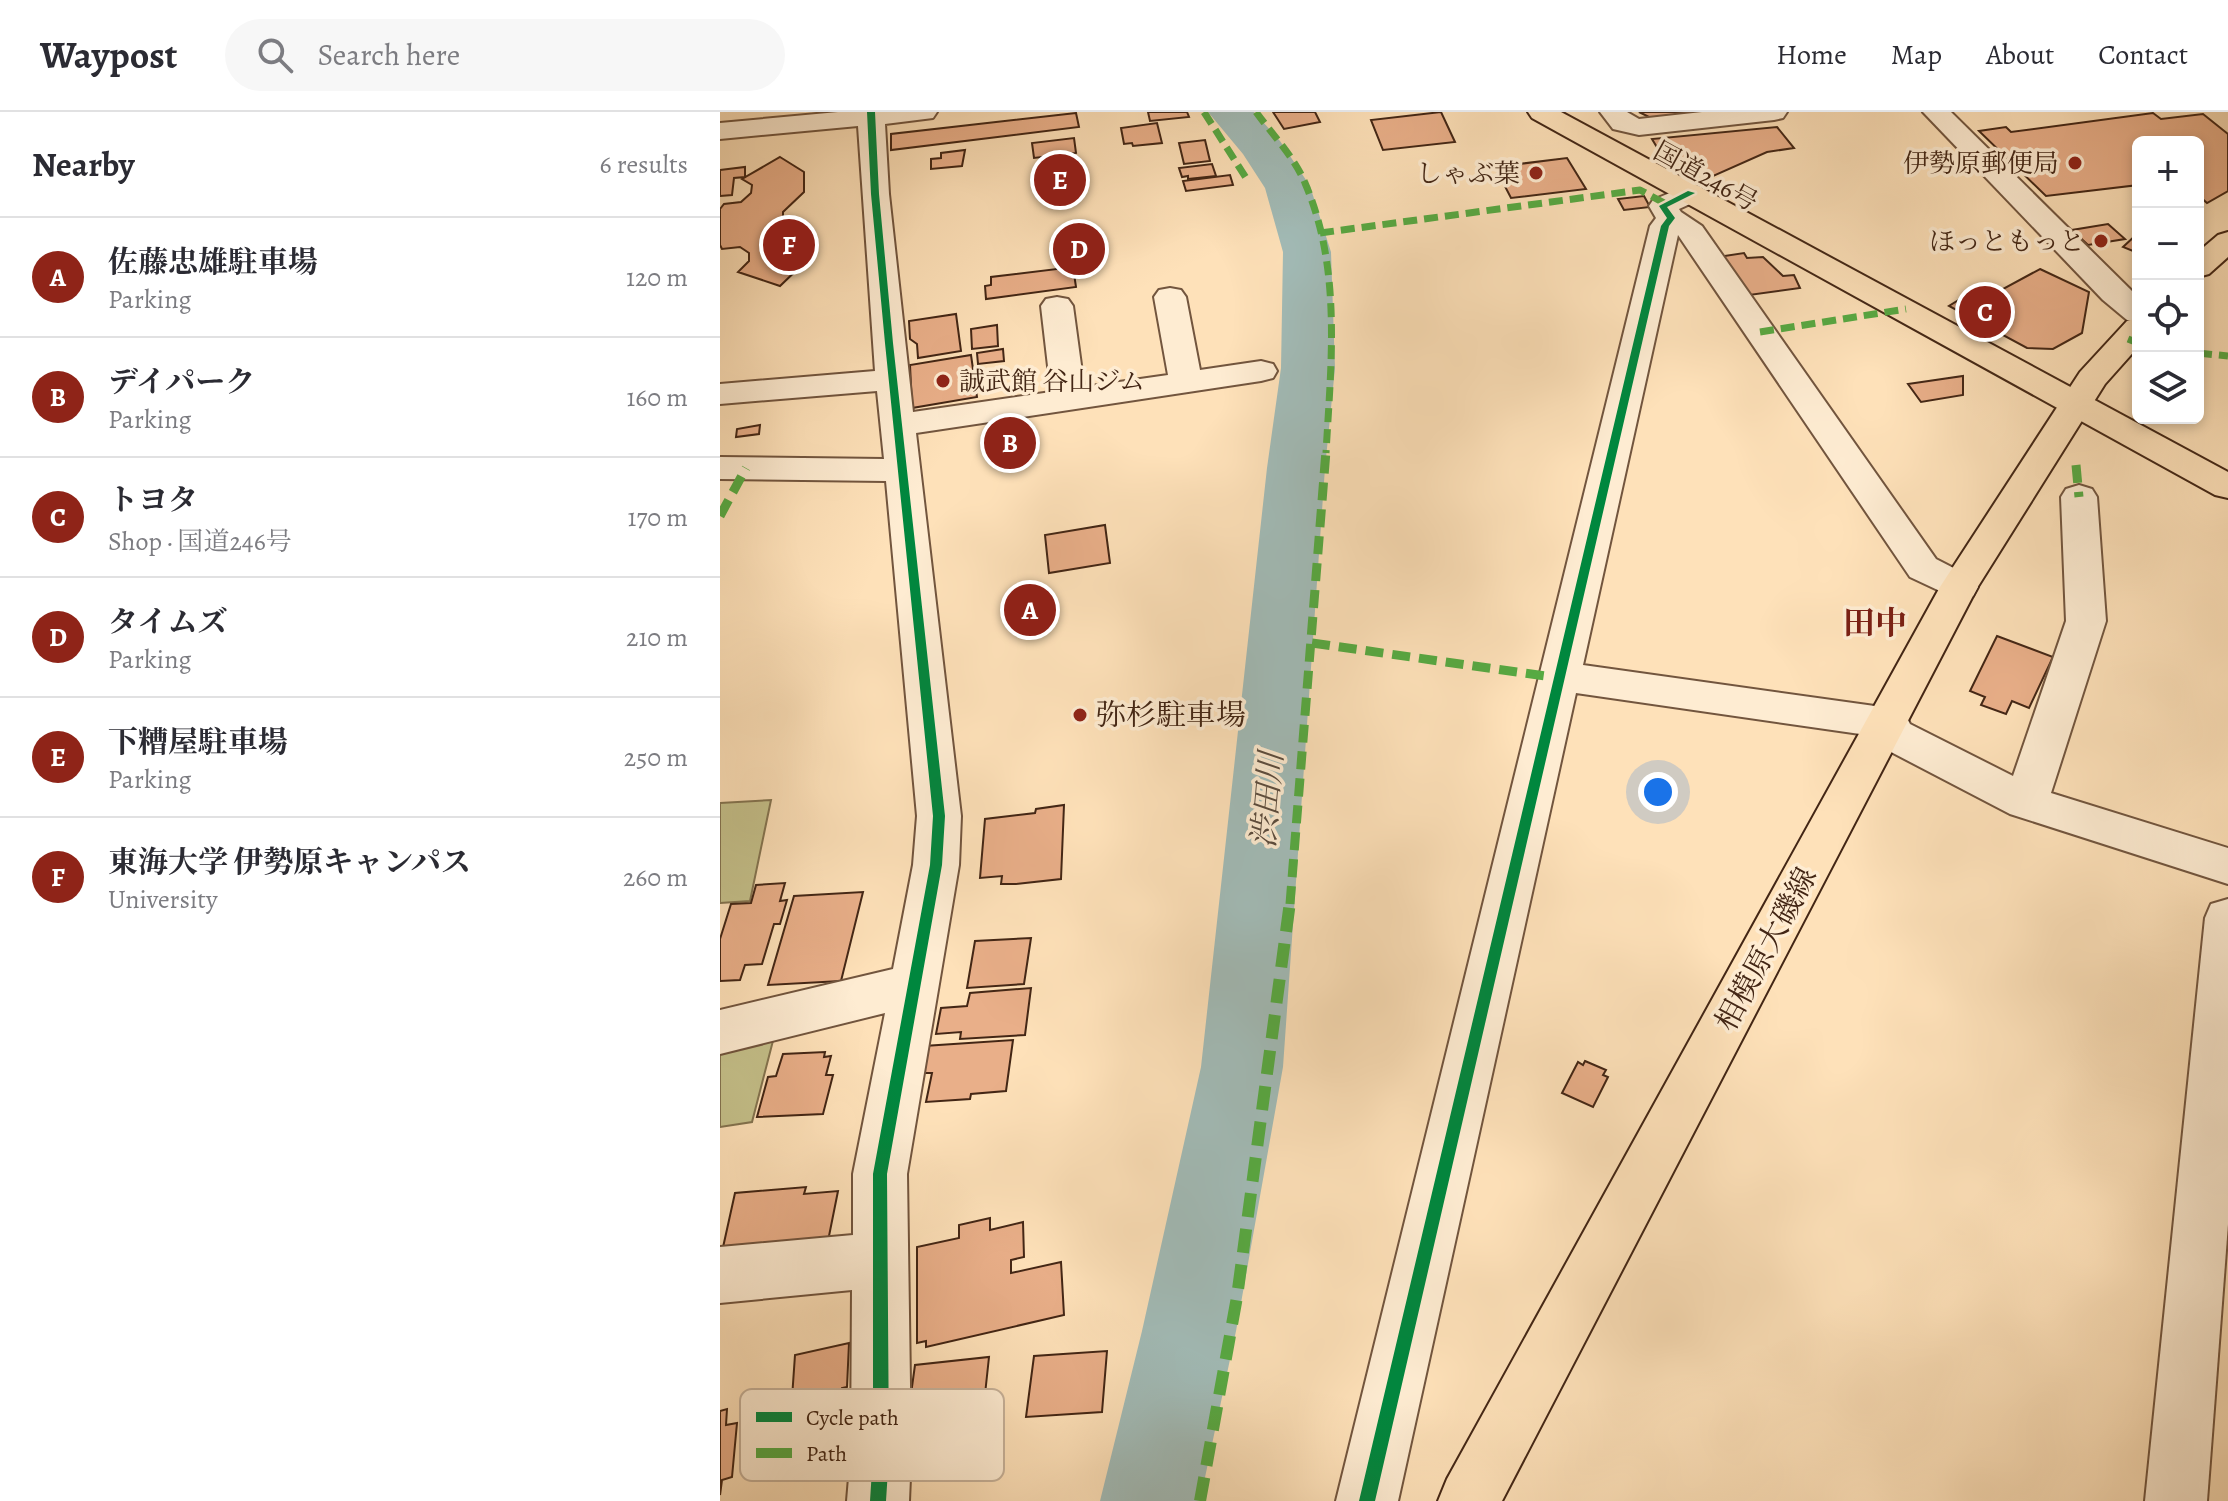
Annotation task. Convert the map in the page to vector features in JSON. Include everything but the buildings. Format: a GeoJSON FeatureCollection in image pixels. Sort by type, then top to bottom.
{"type":"FeatureCollection","features":[{"type":"Feature","properties":{"kind":"main road","name":"国道246号"},"geometry":{"type":"LineString","coordinates":[[1541,112],[1601,144],[1681,206],[2077,405],[2228,487]]}},
{"type":"Feature","properties":{"kind":"main road"},"geometry":{"type":"LineString","coordinates":[[2204,263],[2228,241]]}},
{"type":"Feature","properties":{"kind":"main road","name":"相模原大磯線"},"geometry":{"type":"LineString","coordinates":[[1469,1501],[1959,587],[2092,379],[2132,335]]}},
{"type":"Feature","properties":{"kind":"street"},"geometry":{"type":"LineString","coordinates":[[720,131],[831,118],[924,112]]}},
{"type":"Feature","properties":{"kind":"street"},"geometry":{"type":"LineString","coordinates":[[1601,144],[1624,133],[1622,119],[1774,112]]}},
{"type":"Feature","properties":{"kind":"street"},"geometry":{"type":"LineString","coordinates":[[1936,112],[2132,308]]}},
{"type":"Feature","properties":{"kind":"street"},"geometry":{"type":"LineString","coordinates":[[720,140],[830,127],[872,115]]}},
{"type":"Feature","properties":{"kind":"street"},"geometry":{"type":"LineString","coordinates":[[872,115],[875,194],[892,379],[939,816],[936,865],[880,1174],[880,1389]]}},
{"type":"Feature","properties":{"kind":"street"},"geometry":{"type":"LineString","coordinates":[[1367,1501],[1665,226],[1681,206],[1692,232],[1923,568],[1959,587]]}},
{"type":"Feature","properties":{"kind":"street"},"geometry":{"type":"LineString","coordinates":[[1170,297],[1186,382]]}},
{"type":"Feature","properties":{"kind":"street"},"geometry":{"type":"LineString","coordinates":[[1057,306],[1069,399]]}},
{"type":"Feature","properties":{"kind":"street"},"geometry":{"type":"LineString","coordinates":[[720,468],[900,448],[1069,399],[1261,371]]}},
{"type":"Feature","properties":{"kind":"street"},"geometry":{"type":"LineString","coordinates":[[720,394],[892,379]]}},
{"type":"Feature","properties":{"kind":"street"},"geometry":{"type":"LineString","coordinates":[[2026,802],[2086,621],[2079,497]]}},
{"type":"Feature","properties":{"kind":"street"},"geometry":{"type":"LineString","coordinates":[[1560,676],[1887,726],[1981,782],[2026,802],[2228,866]]}},
{"type":"Feature","properties":{"kind":"street"},"geometry":{"type":"LineString","coordinates":[[2176,1501],[2228,918]]}},
{"type":"Feature","properties":{"kind":"street"},"geometry":{"type":"LineString","coordinates":[[720,1032],[913,985]]}},
{"type":"Feature","properties":{"kind":"street"},"geometry":{"type":"LineString","coordinates":[[720,1275],[882,1260]]}},
{"type":"Feature","properties":{"kind":"street"},"geometry":{"type":"LineString","coordinates":[[878,1481],[878,1501]]}},
{"type":"Feature","properties":{"kind":"shaded area"},"geometry":{"type":"Polygon","coordinates":[[[771,800],[750,901],[720,903],[720,803],[771,800]]]}},
{"type":"Feature","properties":{"kind":"shaded area"},"geometry":{"type":"Polygon","coordinates":[[[775,1033],[752,1122],[720,1127],[720,1044],[775,1033]]]}},
{"type":"Feature","properties":{"kind":"waterway","name":"渋田川"},"geometry":{"type":"LineString","coordinates":[[1150,1501],[1189,1331],[1242,1067],[1296,468],[1308,368],[1307,252],[1287,186],[1272,168],[1264,150],[1230,112]]}},
{"type":"Feature","properties":{"kind":"marked path"},"geometry":{"type":"LineString","coordinates":[[1204,112],[1248,181]]}},
{"type":"Feature","properties":{"kind":"marked path"},"geometry":{"type":"LineString","coordinates":[[1200,1501],[1237,1297],[1289,914],[1319,564],[1333,329],[1328,263],[1305,182],[1256,112]]}},
{"type":"Feature","properties":{"kind":"marked path"},"geometry":{"type":"LineString","coordinates":[[1320,233],[1640,190],[1666,204]]}},
{"type":"Feature","properties":{"kind":"marked path"},"geometry":{"type":"LineString","coordinates":[[1760,332],[1906,309]]}},
{"type":"Feature","properties":{"kind":"marked path"},"geometry":{"type":"LineString","coordinates":[[2128,339],[2132,341]]}},
{"type":"Feature","properties":{"kind":"marked path"},"geometry":{"type":"LineString","coordinates":[[2204,354],[2228,356]]}},
{"type":"Feature","properties":{"kind":"marked path"},"geometry":{"type":"LineString","coordinates":[[2076,465],[2079,497]]}},
{"type":"Feature","properties":{"kind":"marked path"},"geometry":{"type":"LineString","coordinates":[[720,516],[746,468]]}},
{"type":"Feature","properties":{"kind":"marked path"},"geometry":{"type":"LineString","coordinates":[[1312,643],[1559,678]]}},
{"type":"Feature","properties":{"kind":"cycle path"},"geometry":{"type":"LineString","coordinates":[[871,112],[889,343],[939,816],[936,865],[880,1174],[881,1389]]}},
{"type":"Feature","properties":{"kind":"cycle path"},"geometry":{"type":"LineString","coordinates":[[1367,1501],[1665,226],[1671,218],[1663,206],[1691,193]]}},
{"type":"Feature","properties":{"kind":"cycle path"},"geometry":{"type":"LineString","coordinates":[[878,1501],[879,1481]]}},
{"type":"Feature","properties":{"kind":"place","name":"伊勢原郵便局"},"geometry":{"type":"Point","coordinates":[2075,163]}},
{"type":"Feature","properties":{"kind":"place","name":"しゃぶ葉"},"geometry":{"type":"Point","coordinates":[1536,173]}},
{"type":"Feature","properties":{"kind":"place","name":"下糟屋駐車場"},"geometry":{"type":"Point","coordinates":[1060,180]}},
{"type":"Feature","properties":{"kind":"place","name":"ほっともっと"},"geometry":{"type":"Point","coordinates":[2101,241]}},
{"type":"Feature","properties":{"kind":"place","name":"東海大学 伊勢原キャンパス"},"geometry":{"type":"Point","coordinates":[789,245]}},
{"type":"Feature","properties":{"kind":"place","name":"タイムズ"},"geometry":{"type":"Point","coordinates":[1079,249]}},
{"type":"Feature","properties":{"kind":"place","name":"トヨタ"},"geometry":{"type":"Point","coordinates":[1985,312]}},
{"type":"Feature","properties":{"kind":"place","name":"誠武館 谷山ジム"},"geometry":{"type":"Point","coordinates":[943,381]}},
{"type":"Feature","properties":{"kind":"place","name":"デイパーク"},"geometry":{"type":"Point","coordinates":[1010,443]}},
{"type":"Feature","properties":{"kind":"place","name":"佐藤忠雄駐車場"},"geometry":{"type":"Point","coordinates":[1030,610]}},
{"type":"Feature","properties":{"kind":"place","name":"弥杉駐車場"},"geometry":{"type":"Point","coordinates":[1080,715]}},
{"type":"Feature","properties":{"kind":"district","name":"田中"},"geometry":{"type":"Point","coordinates":[1875,623]}}]}
